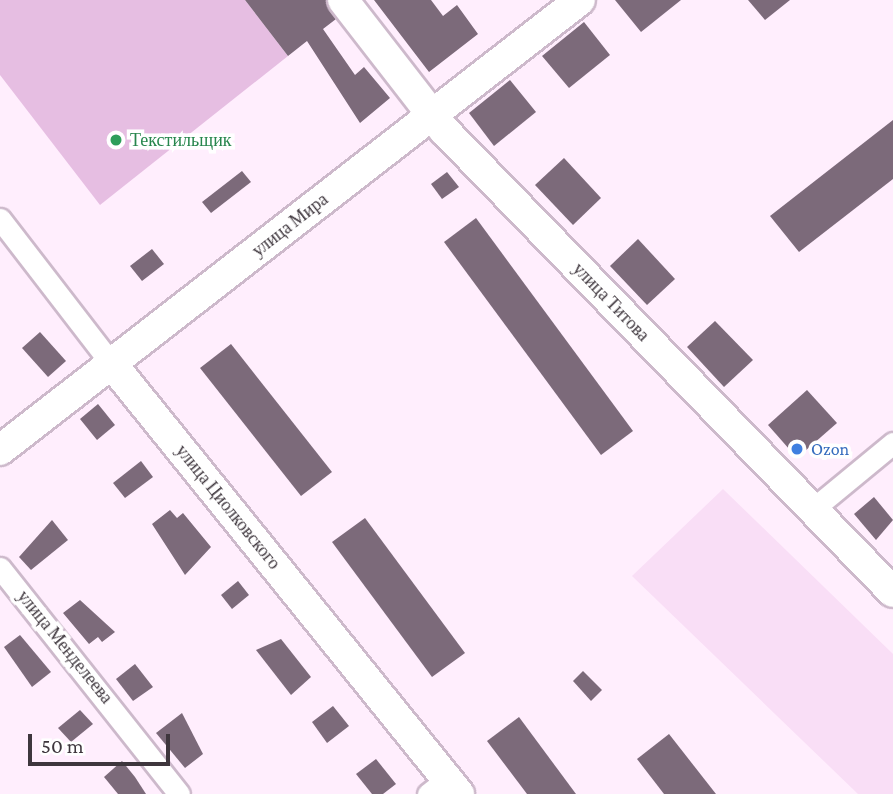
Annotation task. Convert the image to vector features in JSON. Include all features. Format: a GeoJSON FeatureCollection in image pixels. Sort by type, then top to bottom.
{"type":"FeatureCollection","features":[{"type":"Feature","properties":{"kind":"street","name":"улица Титова"},"geometry":{"type":"LineString","coordinates":[[343,0],[432,115],[893,592]]}},
{"type":"Feature","properties":{"kind":"street","name":"улица Мира"},"geometry":{"type":"LineString","coordinates":[[0,450],[580,0]]}},
{"type":"Feature","properties":{"kind":"street","name":"улица Циолковского"},"geometry":{"type":"LineString","coordinates":[[0,219],[445,789]]}},
{"type":"Feature","properties":{"kind":"street"},"geometry":{"type":"LineString","coordinates":[[813,509],[893,443]]}},
{"type":"Feature","properties":{"kind":"street","name":"улица Менделеева"},"geometry":{"type":"LineString","coordinates":[[0,568],[179,794]]}},
{"type":"Feature","properties":{"kind":"shaded area","name":"Текстильщик"},"geometry":{"type":"Polygon","coordinates":[[[0,0],[245,0],[288,56],[100,205],[0,75],[0,0]]]}},
{"type":"Feature","properties":{"kind":"shaded area"},"geometry":{"type":"Polygon","coordinates":[[[723,489],[893,654],[893,794],[858,794],[632,576],[723,489]]]}},
{"type":"Feature","properties":{"kind":"building"},"geometry":{"type":"Polygon","coordinates":[[[245,0],[326,0],[336,19],[323,29],[355,75],[364,67],[390,98],[360,123],[307,41],[288,56],[245,0]]]}},
{"type":"Feature","properties":{"kind":"building"},"geometry":{"type":"Polygon","coordinates":[[[374,0],[431,0],[443,16],[457,5],[478,34],[429,72],[374,0]]]}},
{"type":"Feature","properties":{"kind":"building"},"geometry":{"type":"Polygon","coordinates":[[[615,0],[681,0],[641,32],[615,0]]]}},
{"type":"Feature","properties":{"kind":"building"},"geometry":{"type":"Polygon","coordinates":[[[748,0],[790,0],[765,20],[748,0]]]}},
{"type":"Feature","properties":{"kind":"building"},"geometry":{"type":"Polygon","coordinates":[[[584,22],[610,55],[569,88],[542,56],[584,22]]]}},
{"type":"Feature","properties":{"kind":"building"},"geometry":{"type":"Polygon","coordinates":[[[510,80],[536,112],[494,146],[469,113],[510,80]]]}},
{"type":"Feature","properties":{"kind":"building"},"geometry":{"type":"Polygon","coordinates":[[[893,120],[893,179],[799,252],[770,216],[893,120]]]}},
{"type":"Feature","properties":{"kind":"building"},"geometry":{"type":"Polygon","coordinates":[[[564,158],[601,198],[573,225],[535,185],[564,158]]]}},
{"type":"Feature","properties":{"kind":"building"},"geometry":{"type":"Polygon","coordinates":[[[242,171],[251,182],[211,213],[202,202],[242,171]]]}},
{"type":"Feature","properties":{"kind":"building"},"geometry":{"type":"Polygon","coordinates":[[[447,172],[459,187],[442,199],[431,184],[447,172]]]}},
{"type":"Feature","properties":{"kind":"building"},"geometry":{"type":"Polygon","coordinates":[[[476,218],[633,431],[601,455],[444,242],[476,218]]]}},
{"type":"Feature","properties":{"kind":"building"},"geometry":{"type":"Polygon","coordinates":[[[638,239],[675,279],[647,305],[610,266],[638,239]]]}},
{"type":"Feature","properties":{"kind":"building"},"geometry":{"type":"Polygon","coordinates":[[[152,249],[164,264],[142,281],[130,266],[152,249]]]}},
{"type":"Feature","properties":{"kind":"building"},"geometry":{"type":"Polygon","coordinates":[[[715,321],[753,360],[724,387],[687,347],[715,321]]]}},
{"type":"Feature","properties":{"kind":"building"},"geometry":{"type":"Polygon","coordinates":[[[40,332],[66,361],[48,377],[22,348],[40,332]]]}},
{"type":"Feature","properties":{"kind":"building"},"geometry":{"type":"Polygon","coordinates":[[[231,344],[332,472],[301,496],[200,368],[231,344]]]}},
{"type":"Feature","properties":{"kind":"building"},"geometry":{"type":"Polygon","coordinates":[[[807,390],[837,423],[797,458],[768,425],[807,390]]]}},
{"type":"Feature","properties":{"kind":"building"},"geometry":{"type":"Polygon","coordinates":[[[98,404],[115,425],[97,440],[80,419],[98,404]]]}},
{"type":"Feature","properties":{"kind":"building"},"geometry":{"type":"Polygon","coordinates":[[[141,461],[153,477],[125,498],[113,483],[141,461]]]}},
{"type":"Feature","properties":{"kind":"building"},"geometry":{"type":"Polygon","coordinates":[[[874,497],[893,520],[876,540],[854,514],[874,497]]]}},
{"type":"Feature","properties":{"kind":"building"},"geometry":{"type":"Polygon","coordinates":[[[170,510],[177,518],[183,513],[211,547],[185,575],[152,524],[170,510]]]}},
{"type":"Feature","properties":{"kind":"building"},"geometry":{"type":"Polygon","coordinates":[[[365,518],[465,653],[432,677],[332,542],[365,518]]]}},
{"type":"Feature","properties":{"kind":"building"},"geometry":{"type":"Polygon","coordinates":[[[52,520],[68,540],[31,570],[19,557],[52,520]]]}},
{"type":"Feature","properties":{"kind":"building"},"geometry":{"type":"Polygon","coordinates":[[[238,581],[249,595],[232,609],[221,595],[238,581]]]}},
{"type":"Feature","properties":{"kind":"building"},"geometry":{"type":"Polygon","coordinates":[[[80,600],[115,632],[102,642],[98,637],[89,644],[63,613],[80,600]]]}},
{"type":"Feature","properties":{"kind":"building"},"geometry":{"type":"Polygon","coordinates":[[[20,635],[51,672],[32,687],[4,647],[20,635]]]}},
{"type":"Feature","properties":{"kind":"building"},"geometry":{"type":"Polygon","coordinates":[[[281,639],[311,677],[291,695],[256,650],[281,639]]]}},
{"type":"Feature","properties":{"kind":"building"},"geometry":{"type":"Polygon","coordinates":[[[135,664],[153,687],[133,701],[116,679],[135,664]]]}},
{"type":"Feature","properties":{"kind":"building"},"geometry":{"type":"Polygon","coordinates":[[[583,671],[602,690],[591,701],[573,681],[583,671]]]}},
{"type":"Feature","properties":{"kind":"building"},"geometry":{"type":"Polygon","coordinates":[[[333,706],[349,726],[327,743],[312,722],[333,706]]]}},
{"type":"Feature","properties":{"kind":"building"},"geometry":{"type":"Polygon","coordinates":[[[80,710],[93,724],[71,742],[58,728],[80,710]]]}},
{"type":"Feature","properties":{"kind":"building"},"geometry":{"type":"Polygon","coordinates":[[[182,713],[203,754],[185,768],[156,733],[182,713]]]}},
{"type":"Feature","properties":{"kind":"building"},"geometry":{"type":"Polygon","coordinates":[[[519,717],[576,794],[527,794],[487,741],[519,717]]]}},
{"type":"Feature","properties":{"kind":"building"},"geometry":{"type":"Polygon","coordinates":[[[669,734],[716,794],[664,794],[637,759],[669,734]]]}},
{"type":"Feature","properties":{"kind":"building"},"geometry":{"type":"Polygon","coordinates":[[[376,759],[396,784],[383,794],[372,794],[356,774],[376,759]]]}},
{"type":"Feature","properties":{"kind":"building"},"geometry":{"type":"Polygon","coordinates":[[[122,761],[146,794],[118,794],[104,777],[122,761]]]}},
{"type":"Feature","properties":{"kind":"place","name":"Текстильщик"},"geometry":{"type":"Point","coordinates":[116,140]}},
{"type":"Feature","properties":{"kind":"place","name":"Ozon"},"geometry":{"type":"Point","coordinates":[797,449]}}]}
